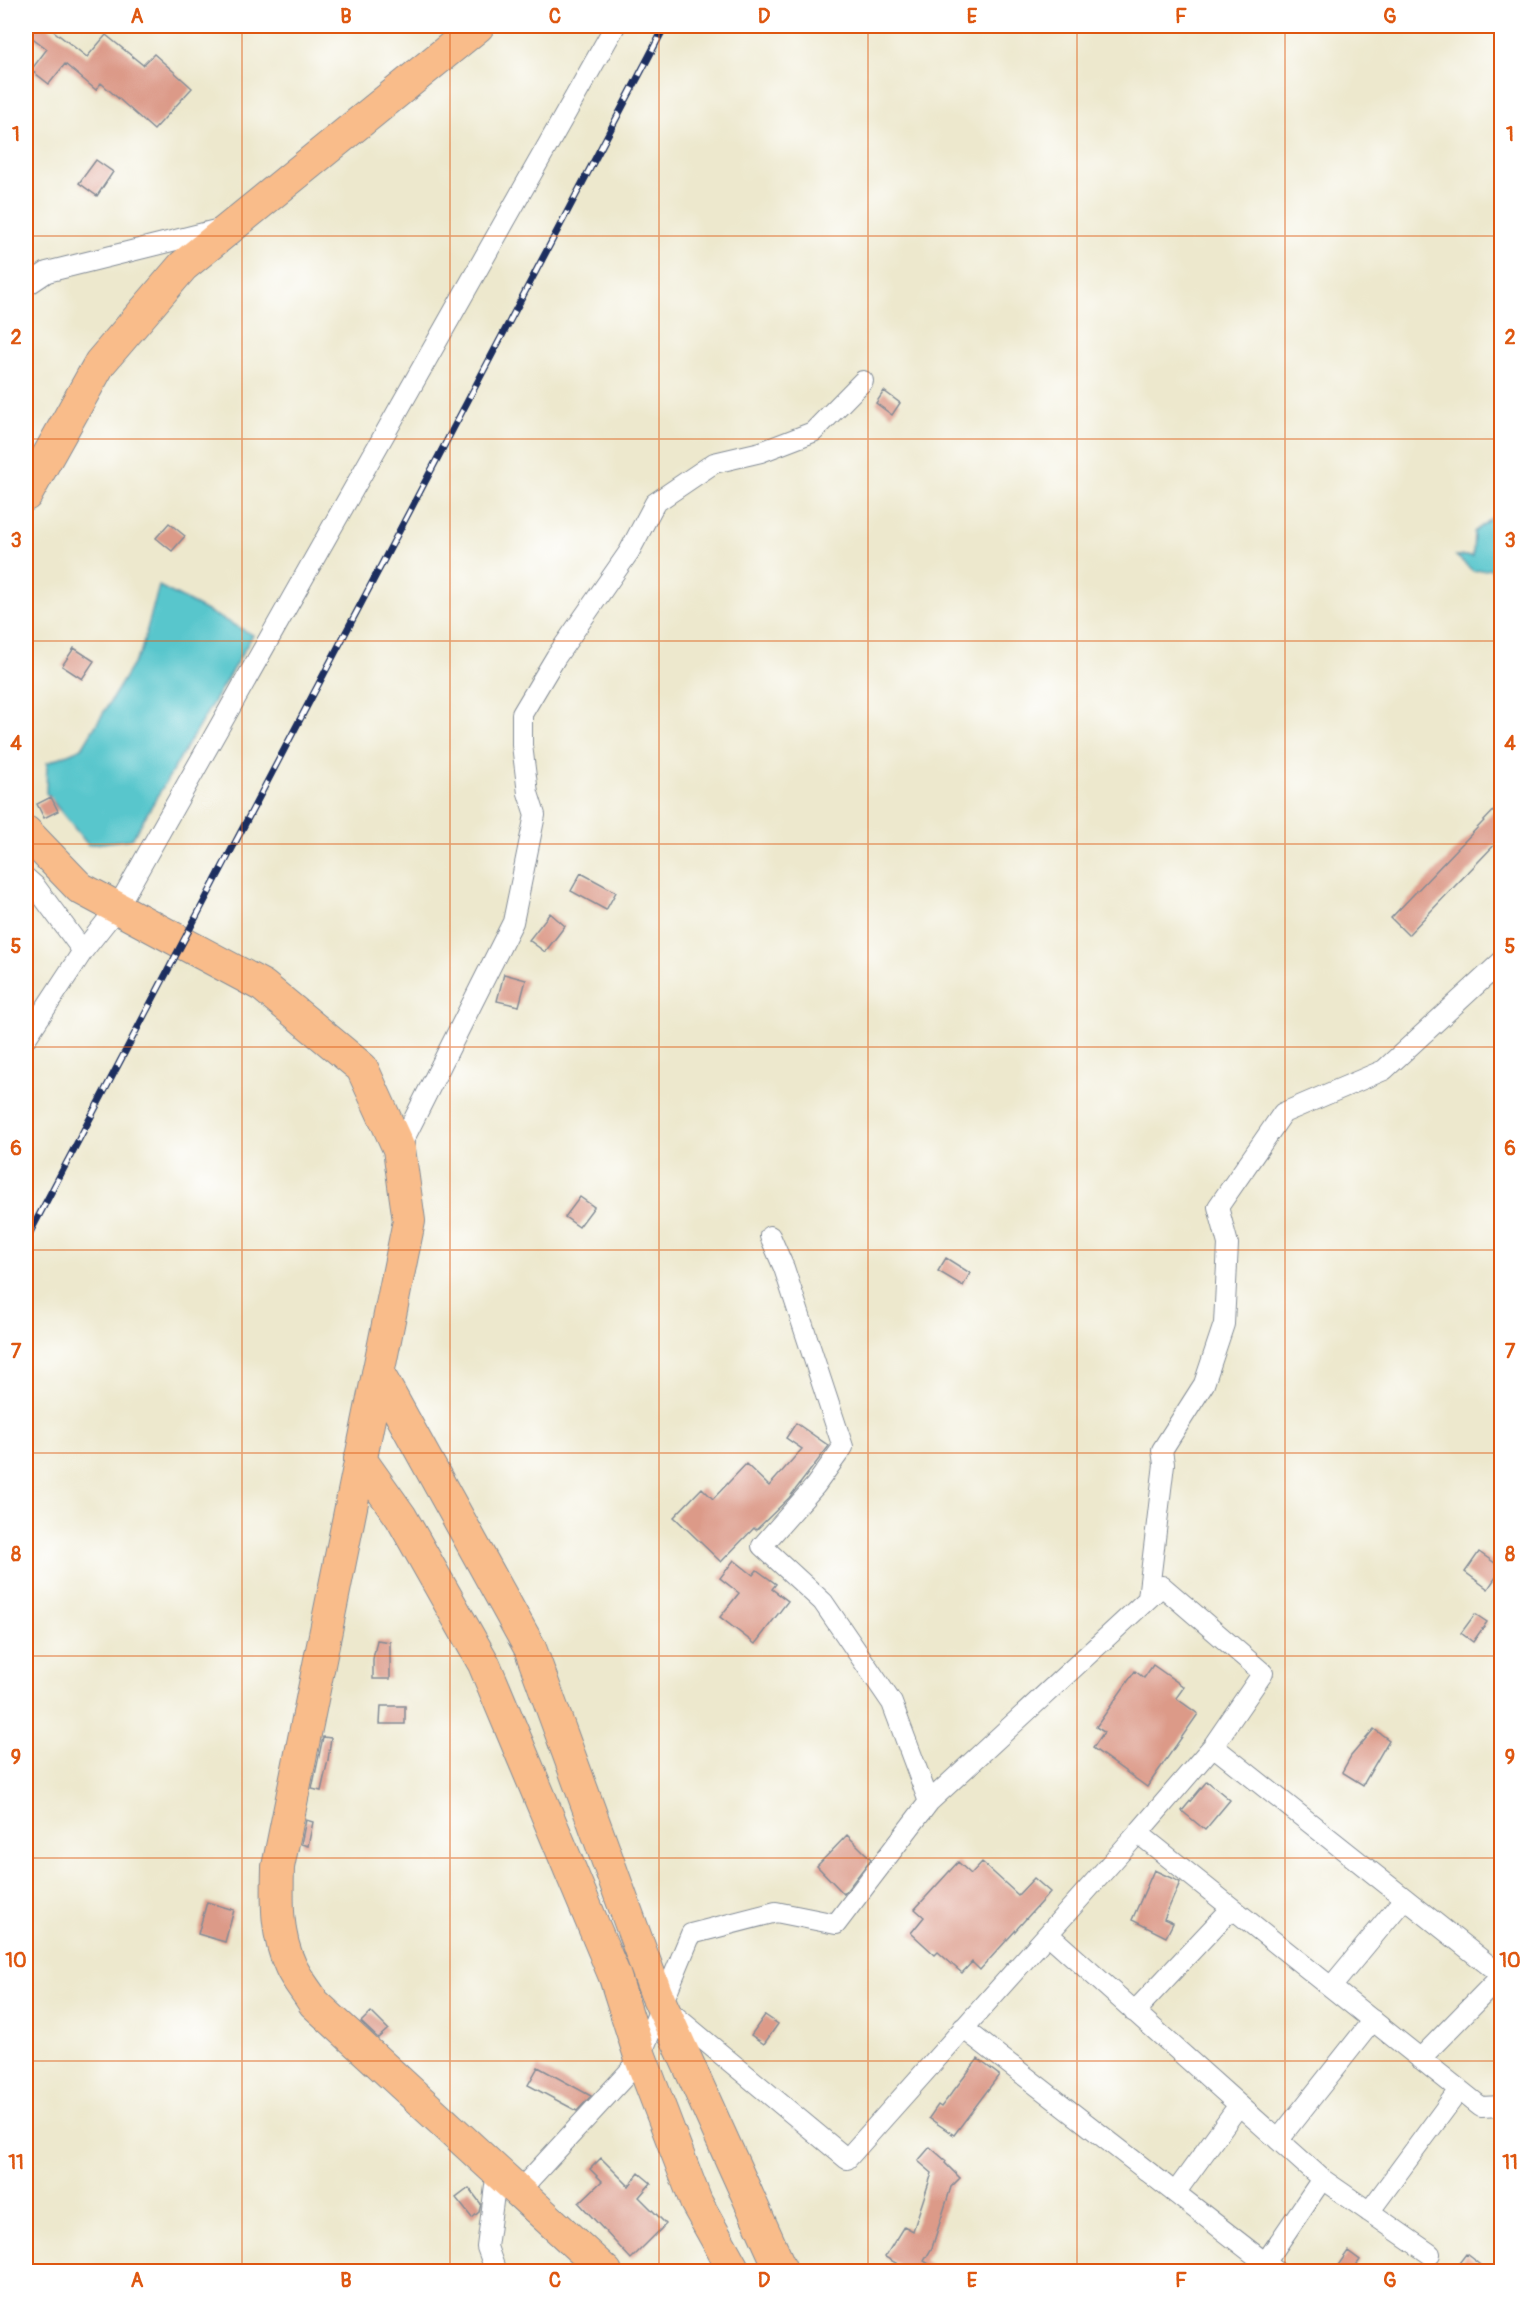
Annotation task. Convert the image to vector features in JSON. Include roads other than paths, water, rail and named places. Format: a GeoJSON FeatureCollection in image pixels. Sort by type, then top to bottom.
{"type":"FeatureCollection","features":[{"type":"Feature","properties":{"kind":"main road"},"geometry":{"type":"LineString","coordinates":[[26,495],[100,363],[183,266],[478,26]]}},
{"type":"Feature","properties":{"kind":"main road"},"geometry":{"type":"LineString","coordinates":[[26,832],[80,888],[263,986],[362,1068],[399,1149],[409,1221],[278,1867],[277,1912],[282,1943],[291,1967],[314,2002],[601,2270]]}},
{"type":"Feature","properties":{"kind":"main road"},"geometry":{"type":"LineString","coordinates":[[378,1372],[530,1648],[661,2005],[782,2271]]}},
{"type":"Feature","properties":{"kind":"main road"},"geometry":{"type":"LineString","coordinates":[[360,1459],[401,1517],[484,1664],[615,1977],[640,2056],[696,2202],[735,2271]]}},
{"type":"Feature","properties":{"kind":"street"},"geometry":{"type":"LineString","coordinates":[[26,1038],[83,951],[117,908],[615,26]]}},
{"type":"Feature","properties":{"kind":"street"},"geometry":{"type":"LineString","coordinates":[[26,286],[47,272],[232,226]]}},
{"type":"Feature","properties":{"kind":"street"},"geometry":{"type":"LineString","coordinates":[[399,1149],[513,922],[535,815],[528,793],[522,745],[522,714],[556,657],[629,552],[655,503],[714,463],[761,452],[813,432],[863,381]]}},
{"type":"Feature","properties":{"kind":"street"},"geometry":{"type":"LineString","coordinates":[[26,878],[35,886],[83,951]]}},
{"type":"Feature","properties":{"kind":"street"},"geometry":{"type":"LineString","coordinates":[[1148,1598],[1164,1464],[1162,1450],[1204,1384],[1224,1324],[1228,1244],[1218,1207],[1283,1113],[1384,1070],[1502,961]]}},
{"type":"Feature","properties":{"kind":"street"},"geometry":{"type":"LineString","coordinates":[[771,1236],[784,1268],[843,1447],[815,1486],[762,1546],[823,1602],[892,1703],[929,1802]]}},
{"type":"Feature","properties":{"kind":"street"},"geometry":{"type":"LineString","coordinates":[[496,2271],[487,2247],[508,2181],[638,2062],[661,2005],[691,1934],[776,1912],[836,1923],[929,1802],[1162,1586],[1263,1673],[1213,1746],[847,2159],[661,2005]]}},
{"type":"Feature","properties":{"kind":"street"},"geometry":{"type":"LineString","coordinates":[[1213,1746],[1502,1975],[1420,2059]]}},
{"type":"Feature","properties":{"kind":"street"},"geometry":{"type":"LineString","coordinates":[[1138,1833],[1481,2107],[1502,2106]]}},
{"type":"Feature","properties":{"kind":"street"},"geometry":{"type":"LineString","coordinates":[[1331,1987],[1404,1899]]}},
{"type":"Feature","properties":{"kind":"street"},"geometry":{"type":"LineString","coordinates":[[1134,2012],[1232,1908]]}},
{"type":"Feature","properties":{"kind":"street"},"geometry":{"type":"LineString","coordinates":[[1048,1934],[1322,2179],[1430,2254]]}},
{"type":"Feature","properties":{"kind":"street"},"geometry":{"type":"LineString","coordinates":[[1278,2140],[1372,2020]]}},
{"type":"Feature","properties":{"kind":"street"},"geometry":{"type":"LineString","coordinates":[[963,2028],[1175,2193],[1267,2268],[1322,2179]]}},
{"type":"Feature","properties":{"kind":"street"},"geometry":{"type":"LineString","coordinates":[[1369,2212],[1459,2090]]}},
{"type":"Feature","properties":{"kind":"street"},"geometry":{"type":"LineString","coordinates":[[1175,2193],[1239,2105]]}},
{"type":"Feature","properties":{"kind":"water"},"geometry":{"type":"Polygon","coordinates":[[[1500,511],[1502,512],[1501,598],[1495,589],[1492,569],[1473,571],[1456,556],[1473,556],[1474,532],[1500,511]]]}},
{"type":"Feature","properties":{"kind":"water"},"geometry":{"type":"Polygon","coordinates":[[[159,586],[253,635],[132,839],[88,845],[46,793],[47,763],[82,748],[141,651],[159,586]]]}},
{"type":"Feature","properties":{"kind":"railway"},"geometry":{"type":"LineString","coordinates":[[26,1240],[665,26]]}}]}
